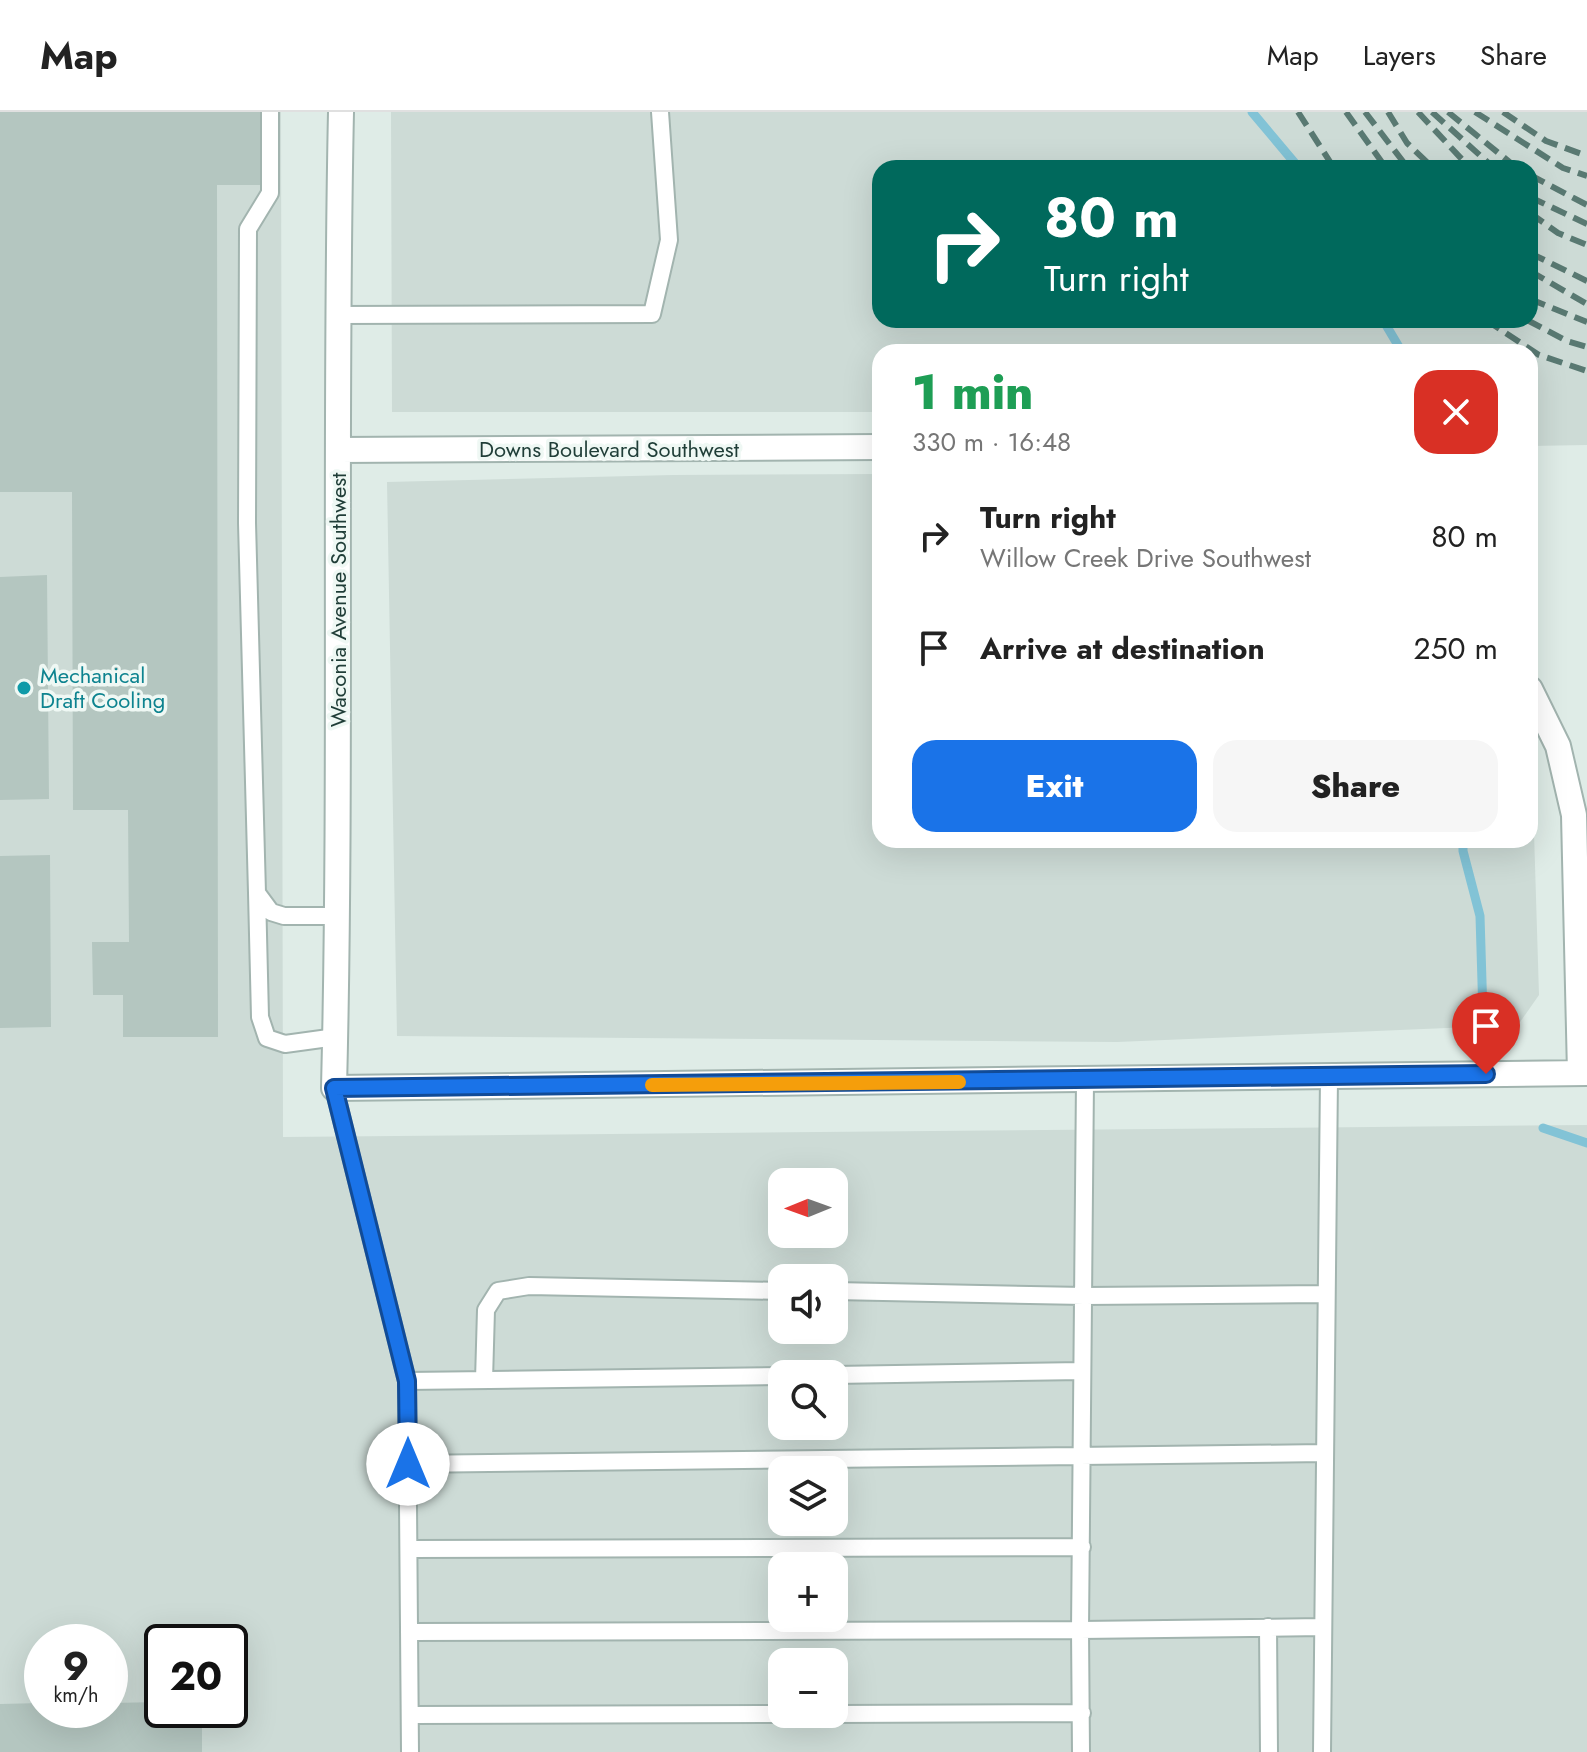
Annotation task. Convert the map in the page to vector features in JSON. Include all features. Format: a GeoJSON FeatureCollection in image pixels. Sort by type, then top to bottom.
{"type":"FeatureCollection","features":[{"type":"Feature","properties":{"kind":"street","name":"Waconia Avenue Southwest"},"geometry":{"type":"LineString","coordinates":[[334,1088],[339,450],[337,315],[341,112]]}},
{"type":"Feature","properties":{"kind":"street","name":"Downs Boulevard Southwest"},"geometry":{"type":"LineString","coordinates":[[339,450],[872,447]]}},
{"type":"Feature","properties":{"kind":"street"},"geometry":{"type":"LineString","coordinates":[[334,1088],[1584,1073],[1574,815],[1558,746],[1538,705]]}},
{"type":"Feature","properties":{"kind":"lane"},"geometry":{"type":"LineString","coordinates":[[270,112],[270,193],[248,229],[247,523],[260,1017],[267,1038],[285,1044],[336,1037]]}},
{"type":"Feature","properties":{"kind":"lane"},"geometry":{"type":"LineString","coordinates":[[337,315],[652,314],[669,240],[660,112]]}},
{"type":"Feature","properties":{"kind":"lane"},"geometry":{"type":"LineString","coordinates":[[257,893],[271,912],[284,916],[335,916]]}},
{"type":"Feature","properties":{"kind":"lane"},"geometry":{"type":"LineString","coordinates":[[1322,1752],[1329,1077]]}},
{"type":"Feature","properties":{"kind":"lane"},"geometry":{"type":"LineString","coordinates":[[1081,1752],[1085,1081]]}},
{"type":"Feature","properties":{"kind":"lane"},"geometry":{"type":"LineString","coordinates":[[334,1088],[407,1381],[410,1752]]}},
{"type":"Feature","properties":{"kind":"lane"},"geometry":{"type":"LineString","coordinates":[[484,1380],[486,1310],[498,1291],[529,1286],[768,1291]]}},
{"type":"Feature","properties":{"kind":"lane"},"geometry":{"type":"LineString","coordinates":[[848,1291],[1084,1296],[1326,1294]]}},
{"type":"Feature","properties":{"kind":"lane"},"geometry":{"type":"LineString","coordinates":[[848,1375],[1082,1371]]}},
{"type":"Feature","properties":{"kind":"lane"},"geometry":{"type":"LineString","coordinates":[[407,1381],[768,1376]]}},
{"type":"Feature","properties":{"kind":"lane"},"geometry":{"type":"LineString","coordinates":[[408,1464],[1324,1453]]}},
{"type":"Feature","properties":{"kind":"lane"},"geometry":{"type":"LineString","coordinates":[[409,1549],[1082,1547]]}},
{"type":"Feature","properties":{"kind":"lane"},"geometry":{"type":"LineString","coordinates":[[1268,1627],[1269,1752]]}},
{"type":"Feature","properties":{"kind":"lane"},"geometry":{"type":"LineString","coordinates":[[409,1632],[1323,1627]]}},
{"type":"Feature","properties":{"kind":"lane"},"geometry":{"type":"LineString","coordinates":[[848,1714],[1082,1713]]}},
{"type":"Feature","properties":{"kind":"lane"},"geometry":{"type":"LineString","coordinates":[[410,1715],[768,1714]]}},
{"type":"Feature","properties":{"kind":"shaded area"},"geometry":{"type":"Polygon","coordinates":[[[0,112],[281,112],[283,1137],[1587,1125],[1587,1752],[0,1752],[0,112]]]}},
{"type":"Feature","properties":{"kind":"shaded area"},"geometry":{"type":"Polygon","coordinates":[[[391,112],[1587,112],[1587,445],[1538,446],[1538,344],[872,344],[872,412],[392,412],[391,112]]]}},
{"type":"Feature","properties":{"kind":"shaded area"},"geometry":{"type":"Polygon","coordinates":[[[872,474],[872,848],[1534,848],[1539,995],[1518,1025],[1117,1042],[397,1036],[387,482],[872,474]]]}},
{"type":"Feature","properties":{"kind":"building"},"geometry":{"type":"Polygon","coordinates":[[[0,112],[263,112],[263,185],[217,185],[218,1037],[123,1037],[123,995],[93,995],[92,942],[129,942],[128,810],[73,810],[72,492],[0,492],[0,112]]]}},
{"type":"Feature","properties":{"kind":"building","name":"Mechanical Draft Cooling"},"geometry":{"type":"Polygon","coordinates":[[[47,575],[49,799],[0,800],[0,577],[47,575]]]}},
{"type":"Feature","properties":{"kind":"building"},"geometry":{"type":"Polygon","coordinates":[[[50,855],[51,1027],[0,1028],[0,856],[50,855]]]}},
{"type":"Feature","properties":{"kind":"building"},"geometry":{"type":"Polygon","coordinates":[[[144,1702],[144,1728],[202,1728],[202,1752],[0,1752],[0,1704],[24,1703],[24,1728],[128,1728],[128,1703],[144,1702]]]}},
{"type":"Feature","properties":{"kind":"waterway"},"geometry":{"type":"LineString","coordinates":[[1252,112],[1292,160]]}},
{"type":"Feature","properties":{"kind":"waterway"},"geometry":{"type":"LineString","coordinates":[[1388,328],[1397,344]]}},
{"type":"Feature","properties":{"kind":"waterway"},"geometry":{"type":"LineString","coordinates":[[1463,848],[1480,916],[1483,1015]]}},
{"type":"Feature","properties":{"kind":"waterway"},"geometry":{"type":"LineString","coordinates":[[1543,1128],[1587,1143]]}},
{"type":"Feature","properties":{"kind":"railway"},"geometry":{"type":"LineString","coordinates":[[1298,112],[1329,160]]}},
{"type":"Feature","properties":{"kind":"railway"},"geometry":{"type":"LineString","coordinates":[[1346,112],[1380,160]]}},
{"type":"Feature","properties":{"kind":"railway"},"geometry":{"type":"LineString","coordinates":[[1365,112],[1402,160]]}},
{"type":"Feature","properties":{"kind":"railway"},"geometry":{"type":"LineString","coordinates":[[1388,112],[1407,143],[1425,160]]}},
{"type":"Feature","properties":{"kind":"railway"},"geometry":{"type":"LineString","coordinates":[[1418,112],[1463,160]]}},
{"type":"Feature","properties":{"kind":"railway"},"geometry":{"type":"LineString","coordinates":[[1432,112],[1485,160]]}},
{"type":"Feature","properties":{"kind":"railway"},"geometry":{"type":"LineString","coordinates":[[1448,112],[1507,160]]}},
{"type":"Feature","properties":{"kind":"railway"},"geometry":{"type":"LineString","coordinates":[[1475,112],[1563,168],[1587,176]]}},
{"type":"Feature","properties":{"kind":"railway"},"geometry":{"type":"LineString","coordinates":[[1503,112],[1546,141],[1587,156]]}},
{"type":"Feature","properties":{"kind":"railway"},"geometry":{"type":"LineString","coordinates":[[1538,179],[1587,205]]}},
{"type":"Feature","properties":{"kind":"railway"},"geometry":{"type":"LineString","coordinates":[[1538,201],[1587,224]]}},
{"type":"Feature","properties":{"kind":"railway"},"geometry":{"type":"LineString","coordinates":[[1538,219],[1558,233],[1587,245]]}},
{"type":"Feature","properties":{"kind":"railway"},"geometry":{"type":"LineString","coordinates":[[1538,257],[1587,281]]}},
{"type":"Feature","properties":{"kind":"railway"},"geometry":{"type":"LineString","coordinates":[[1538,276],[1587,304]]}},
{"type":"Feature","properties":{"kind":"railway"},"geometry":{"type":"LineString","coordinates":[[1538,302],[1587,322]]}},
{"type":"Feature","properties":{"kind":"railway"},"geometry":{"type":"LineString","coordinates":[[1538,326],[1567,341],[1587,347]]}},
{"type":"Feature","properties":{"kind":"railway"},"geometry":{"type":"LineString","coordinates":[[1498,328],[1522,344]]}},
{"type":"Feature","properties":{"kind":"railway"},"geometry":{"type":"LineString","coordinates":[[1538,354],[1587,371]]}},
{"type":"Feature","properties":{"kind":"slow traffic"},"geometry":{"type":"LineString","coordinates":[[652,1085],[959,1082]]}},
{"type":"Feature","properties":{"kind":"place","name":"Mechanical Draft Cooling"},"geometry":{"type":"Point","coordinates":[24,688]}},
{"type":"Feature","properties":{"kind":"route"},"geometry":{"type":"LineString","coordinates":[[408,1464],[407,1381],[334,1088],[1486,1074]]}}]}
